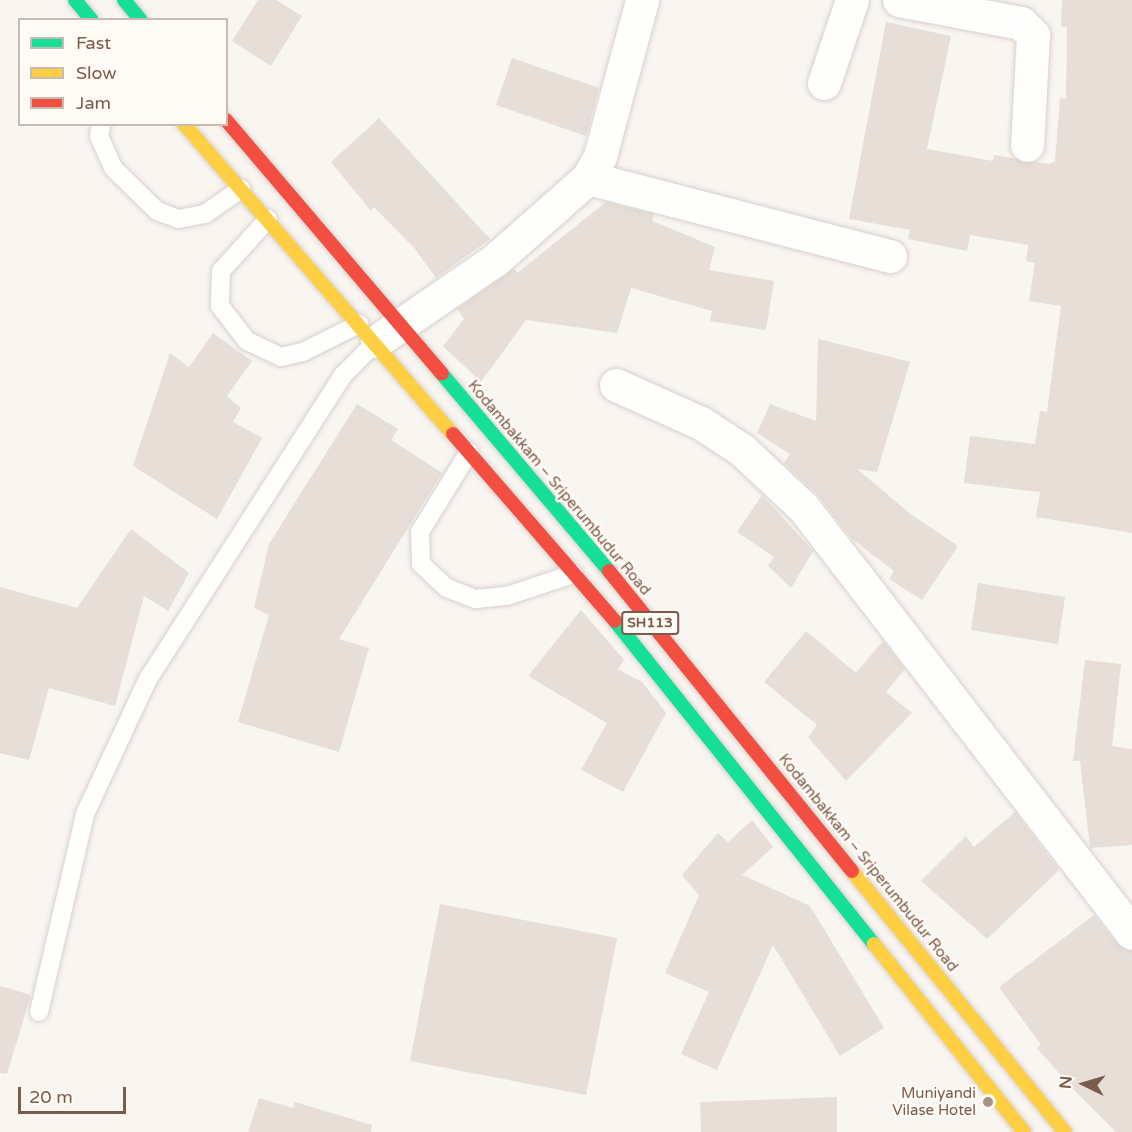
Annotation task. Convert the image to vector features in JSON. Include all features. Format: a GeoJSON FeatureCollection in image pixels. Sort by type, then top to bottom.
{"type":"FeatureCollection","features":[{"type":"Feature","properties":{"kind":"main road"},"geometry":{"type":"LineString","coordinates":[[75,0],[90,18]]}},
{"type":"Feature","properties":{"kind":"main road"},"geometry":{"type":"LineString","coordinates":[[124,0],[139,18]]}},
{"type":"Feature","properties":{"kind":"main road","name":"Kodambakkam – Sriperumbudur Road"},"geometry":{"type":"LineString","coordinates":[[228,123],[469,452],[637,646],[1024,1132]]}},
{"type":"Feature","properties":{"kind":"main road","name":"Kodambakkam – Sriperumbudur Road"},"geometry":{"type":"LineString","coordinates":[[186,126],[268,219],[579,536],[1065,1132]]}},
{"type":"Feature","properties":{"kind":"street"},"geometry":{"type":"LineString","coordinates":[[378,330],[495,260],[588,178],[600,156],[642,0]]}},
{"type":"Feature","properties":{"kind":"street"},"geometry":{"type":"LineString","coordinates":[[824,82],[852,0]]}},
{"type":"Feature","properties":{"kind":"street"},"geometry":{"type":"LineString","coordinates":[[899,0],[1021,23],[1033,35],[1027,145]]}},
{"type":"Feature","properties":{"kind":"street"},"geometry":{"type":"LineString","coordinates":[[588,178],[890,256]]}},
{"type":"Feature","properties":{"kind":"street"},"geometry":{"type":"LineString","coordinates":[[616,385],[701,423],[742,450],[803,507],[1132,933]]}},
{"type":"Feature","properties":{"kind":"lane"},"geometry":{"type":"LineString","coordinates":[[101,126],[99,136],[114,169],[157,211],[179,219],[205,214],[241,189]]}},
{"type":"Feature","properties":{"kind":"lane"},"geometry":{"type":"LineString","coordinates":[[268,219],[220,271],[220,306],[247,341],[281,357],[378,330]]}},
{"type":"Feature","properties":{"kind":"lane"},"geometry":{"type":"LineString","coordinates":[[39,1012],[85,814],[148,679],[343,375],[378,330]]}},
{"type":"Feature","properties":{"kind":"lane"},"geometry":{"type":"LineString","coordinates":[[469,452],[420,532],[421,564],[447,588],[476,600],[507,596],[573,574]]}},
{"type":"Feature","properties":{"kind":"building"},"geometry":{"type":"Polygon","coordinates":[[[258,0],[276,0],[302,16],[271,66],[232,41],[258,0]]]}},
{"type":"Feature","properties":{"kind":"building"},"geometry":{"type":"Polygon","coordinates":[[[1062,0],[1132,0],[1132,533],[1036,517],[1040,492],[964,483],[970,436],[1035,444],[1040,411],[1047,412],[1061,306],[1029,301],[1035,263],[1026,261],[1028,245],[970,235],[967,251],[908,239],[910,230],[849,219],[886,22],[951,36],[927,149],[993,161],[994,155],[1049,164],[1055,161],[1060,98],[1066,99],[1067,27],[1061,27],[1062,0]]]}},
{"type":"Feature","properties":{"kind":"building"},"geometry":{"type":"Polygon","coordinates":[[[512,58],[599,88],[586,136],[496,105],[512,58]]]}},
{"type":"Feature","properties":{"kind":"building"},"geometry":{"type":"Polygon","coordinates":[[[379,118],[490,239],[436,278],[415,249],[374,207],[371,211],[331,162],[379,118]]]}},
{"type":"Feature","properties":{"kind":"building"},"geometry":{"type":"Polygon","coordinates":[[[606,202],[654,214],[652,221],[715,247],[709,270],[774,281],[766,330],[710,321],[712,311],[631,288],[617,333],[526,320],[481,382],[443,346],[464,319],[457,309],[514,268],[517,273],[606,202]]]}},
{"type":"Feature","properties":{"kind":"building"},"geometry":{"type":"Polygon","coordinates":[[[213,333],[252,361],[227,396],[241,408],[233,422],[262,438],[217,519],[133,466],[170,353],[189,367],[213,333]]]}},
{"type":"Feature","properties":{"kind":"building"},"geometry":{"type":"Polygon","coordinates":[[[818,339],[910,362],[877,472],[857,469],[912,515],[958,546],[922,600],[889,579],[894,571],[851,538],[818,495],[784,463],[790,454],[757,433],[770,404],[816,421],[818,339]]]}},
{"type":"Feature","properties":{"kind":"building"},"geometry":{"type":"Polygon","coordinates":[[[357,404],[398,429],[391,440],[442,473],[339,639],[369,648],[339,752],[238,722],[269,615],[254,608],[269,544],[357,404]]]}},
{"type":"Feature","properties":{"kind":"building"},"geometry":{"type":"Polygon","coordinates":[[[762,495],[813,551],[791,588],[768,566],[774,557],[737,532],[762,495]]]}},
{"type":"Feature","properties":{"kind":"building"},"geometry":{"type":"Polygon","coordinates":[[[131,529],[189,573],[168,611],[144,596],[115,706],[49,688],[29,760],[0,753],[0,587],[77,608],[131,529]]]}},
{"type":"Feature","properties":{"kind":"building"},"geometry":{"type":"Polygon","coordinates":[[[978,583],[1065,597],[1058,644],[971,630],[978,583]]]}},
{"type":"Feature","properties":{"kind":"building"},"geometry":{"type":"Polygon","coordinates":[[[581,610],[624,660],[618,669],[642,682],[666,713],[623,792],[581,770],[607,723],[528,676],[581,610]]]}},
{"type":"Feature","properties":{"kind":"building"},"geometry":{"type":"Polygon","coordinates":[[[806,631],[856,673],[883,641],[905,669],[886,692],[912,713],[846,781],[808,737],[817,725],[764,682],[806,631]]]}},
{"type":"Feature","properties":{"kind":"building"},"geometry":{"type":"Polygon","coordinates":[[[1085,660],[1121,664],[1112,746],[1132,749],[1132,845],[1090,848],[1080,761],[1073,761],[1085,660]]]}},
{"type":"Feature","properties":{"kind":"building"},"geometry":{"type":"Polygon","coordinates":[[[1015,812],[1059,870],[987,939],[921,881],[966,836],[974,847],[1015,812]]]}},
{"type":"Feature","properties":{"kind":"building"},"geometry":{"type":"Polygon","coordinates":[[[752,820],[773,847],[742,875],[810,906],[884,1028],[840,1056],[773,945],[717,1070],[681,1054],[709,992],[665,973],[699,895],[682,875],[718,833],[728,842],[752,820]]]}},
{"type":"Feature","properties":{"kind":"building"},"geometry":{"type":"Polygon","coordinates":[[[440,904],[617,938],[586,1095],[410,1061],[440,904]]]}},
{"type":"Feature","properties":{"kind":"building"},"geometry":{"type":"Polygon","coordinates":[[[1094,915],[1118,945],[1132,951],[1132,1132],[1116,1132],[1071,1087],[1037,1048],[1041,1045],[999,987],[1094,915]]]}},
{"type":"Feature","properties":{"kind":"building"},"geometry":{"type":"Polygon","coordinates":[[[0,986],[31,995],[7,1074],[0,1073],[0,986]]]}},
{"type":"Feature","properties":{"kind":"building"},"geometry":{"type":"Polygon","coordinates":[[[837,1097],[837,1132],[701,1132],[700,1102],[837,1097]]]}},
{"type":"Feature","properties":{"kind":"building"},"geometry":{"type":"Polygon","coordinates":[[[259,1098],[293,1108],[295,1102],[372,1125],[371,1132],[248,1132],[259,1098]]]}},
{"type":"Feature","properties":{"kind":"traffic: fast"},"geometry":{"type":"LineString","coordinates":[[75,0],[90,18]]}},
{"type":"Feature","properties":{"kind":"traffic: fast"},"geometry":{"type":"LineString","coordinates":[[124,0],[139,18]]}},
{"type":"Feature","properties":{"kind":"traffic: fast"},"geometry":{"type":"LineString","coordinates":[[442,374],[609,571]]}},
{"type":"Feature","properties":{"kind":"traffic: fast"},"geometry":{"type":"LineString","coordinates":[[615,621],[874,944]]}},
{"type":"Feature","properties":{"kind":"traffic: slow"},"geometry":{"type":"LineString","coordinates":[[186,126],[453,434]]}},
{"type":"Feature","properties":{"kind":"traffic: slow"},"geometry":{"type":"LineString","coordinates":[[852,871],[1065,1132]]}},
{"type":"Feature","properties":{"kind":"traffic: slow"},"geometry":{"type":"LineString","coordinates":[[874,944],[1024,1132]]}},
{"type":"Feature","properties":{"kind":"traffic: jam"},"geometry":{"type":"LineString","coordinates":[[228,122],[442,374]]}},
{"type":"Feature","properties":{"kind":"traffic: jam"},"geometry":{"type":"LineString","coordinates":[[453,434],[615,621]]}},
{"type":"Feature","properties":{"kind":"traffic: jam"},"geometry":{"type":"LineString","coordinates":[[609,571],[852,871]]}},
{"type":"Feature","properties":{"kind":"place","name":"Muniyandi Vilase Hotel"},"geometry":{"type":"Point","coordinates":[988,1102]}}]}
